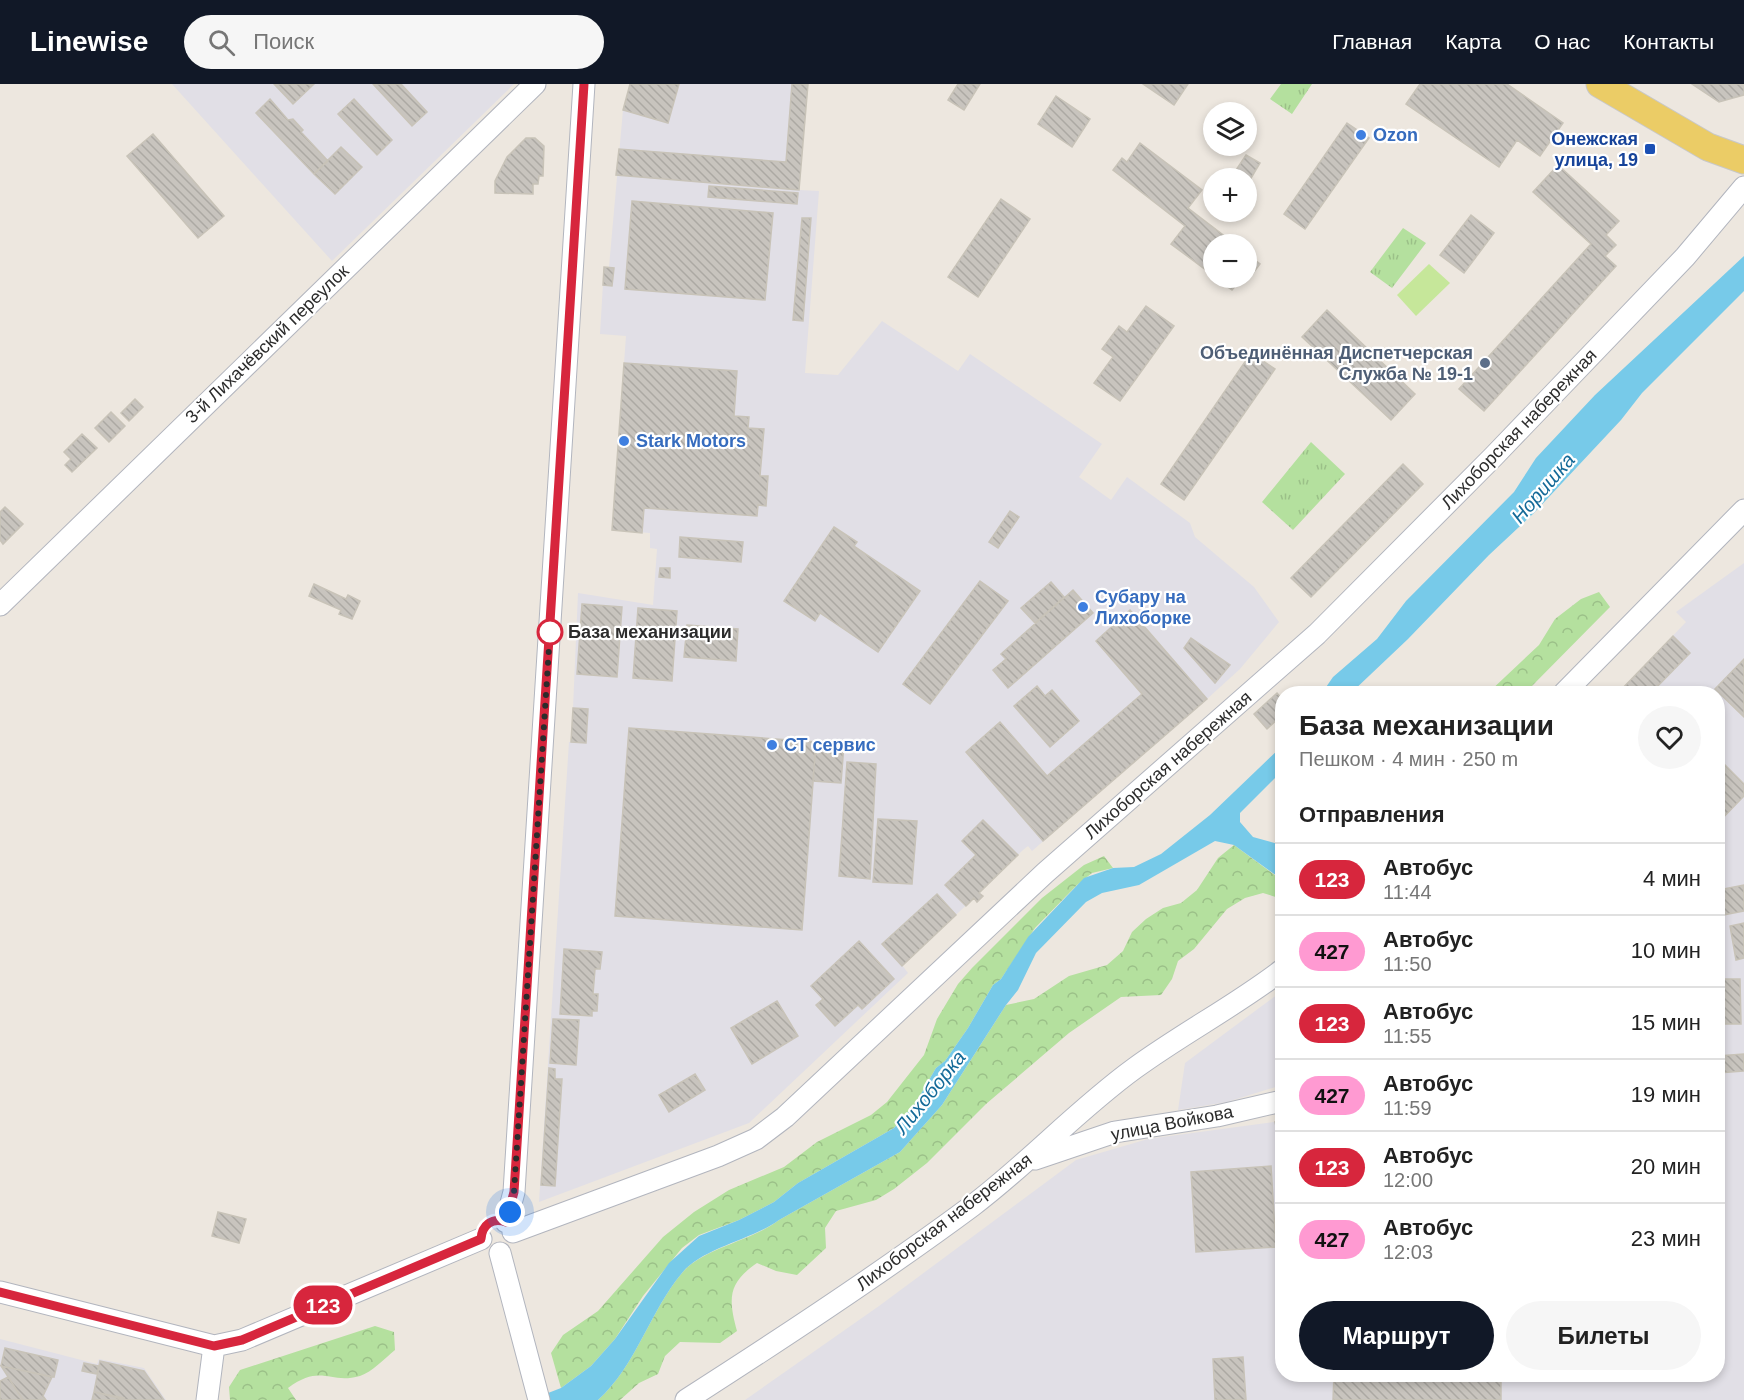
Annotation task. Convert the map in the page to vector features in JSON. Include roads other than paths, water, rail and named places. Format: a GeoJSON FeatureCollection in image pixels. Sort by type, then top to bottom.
{"type":"FeatureCollection","features":[{"type":"Feature","properties":{"kind":"main road"},"geometry":{"type":"LineString","coordinates":[[1600,84],[1708,147],[1744,160]]}},
{"type":"Feature","properties":{"kind":"street","name":"3-й Лихачёвский переулок"},"geometry":{"type":"LineString","coordinates":[[0,605],[534,84]]}},
{"type":"Feature","properties":{"kind":"street"},"geometry":{"type":"LineString","coordinates":[[481,1239],[488,1250],[500,1252],[509,1248],[584,84]]}},
{"type":"Feature","properties":{"kind":"street","name":"Лихоборская набережная"},"geometry":{"type":"LineString","coordinates":[[214,1346],[242,1340],[481,1239],[484,1227],[488,1223],[500,1220],[509,1227],[718,1156],[756,1139],[821,1083],[1036,881],[1317,634],[1494,456],[1685,257],[1744,187]]}},
{"type":"Feature","properties":{"kind":"street"},"geometry":{"type":"LineString","coordinates":[[1571,686],[1744,510]]}},
{"type":"Feature","properties":{"kind":"street","name":"Лихоборская набережная"},"geometry":{"type":"LineString","coordinates":[[686,1400],[827,1309],[972,1205],[1028,1161],[1082,1110],[1135,1068],[1244,1000],[1275,976]]}},
{"type":"Feature","properties":{"kind":"street","name":"улица Войкова"},"geometry":{"type":"LineString","coordinates":[[1028,1161],[1115,1132],[1217,1116],[1275,1103]]}},
{"type":"Feature","properties":{"kind":"street"},"geometry":{"type":"LineString","coordinates":[[1082,1110],[1115,1132]]}},
{"type":"Feature","properties":{"kind":"street"},"geometry":{"type":"LineString","coordinates":[[500,1252],[536,1391]]}},
{"type":"Feature","properties":{"kind":"street"},"geometry":{"type":"LineString","coordinates":[[0,1292],[214,1346],[207,1400]]}},
{"type":"Feature","properties":{"kind":"water","name":"Норишка"},"geometry":{"type":"Polygon","coordinates":[[[1744,256],[1744,291],[1642,393],[1621,420],[1534,513],[1358,686],[1327,686],[1333,677],[1377,639],[1406,601],[1514,492],[1536,458],[1595,395],[1744,256]]]}},
{"type":"Feature","properties":{"kind":"water","name":"Лихоборка"},"geometry":{"type":"Polygon","coordinates":[[[1275,753],[1275,778],[1240,813],[1240,822],[1253,837],[1275,843],[1275,875],[1234,845],[1215,841],[1139,885],[1102,893],[1086,902],[1036,953],[1018,990],[942,1105],[900,1152],[768,1227],[691,1264],[671,1288],[623,1371],[598,1400],[530,1400],[561,1388],[591,1366],[615,1339],[669,1263],[699,1236],[739,1220],[774,1202],[798,1183],[894,1128],[915,1104],[936,1068],[945,1061],[968,1028],[993,985],[1001,979],[1028,937],[1084,878],[1113,868],[1134,867],[1161,854],[1210,815],[1275,753]]]}},
{"type":"Feature","properties":{"kind":"place","name":"Ozon"},"geometry":{"type":"Point","coordinates":[1361,135]}},
{"type":"Feature","properties":{"kind":"place","name":"Онежская улица, 19"},"geometry":{"type":"Point","coordinates":[1650,149]}},
{"type":"Feature","properties":{"kind":"place","name":"Объединённая Диспетчерская Служба № 19-1"},"geometry":{"type":"Point","coordinates":[1485,363]}},
{"type":"Feature","properties":{"kind":"place","name":"Stark Motors"},"geometry":{"type":"Point","coordinates":[624,441]}},
{"type":"Feature","properties":{"kind":"place","name":"Субару на Лихоборке"},"geometry":{"type":"Point","coordinates":[1083,607]}},
{"type":"Feature","properties":{"kind":"place","name":"База механизации"},"geometry":{"type":"Point","coordinates":[550,632]}},
{"type":"Feature","properties":{"kind":"place","name":"СТ сервис"},"geometry":{"type":"Point","coordinates":[772,745]}}]}
